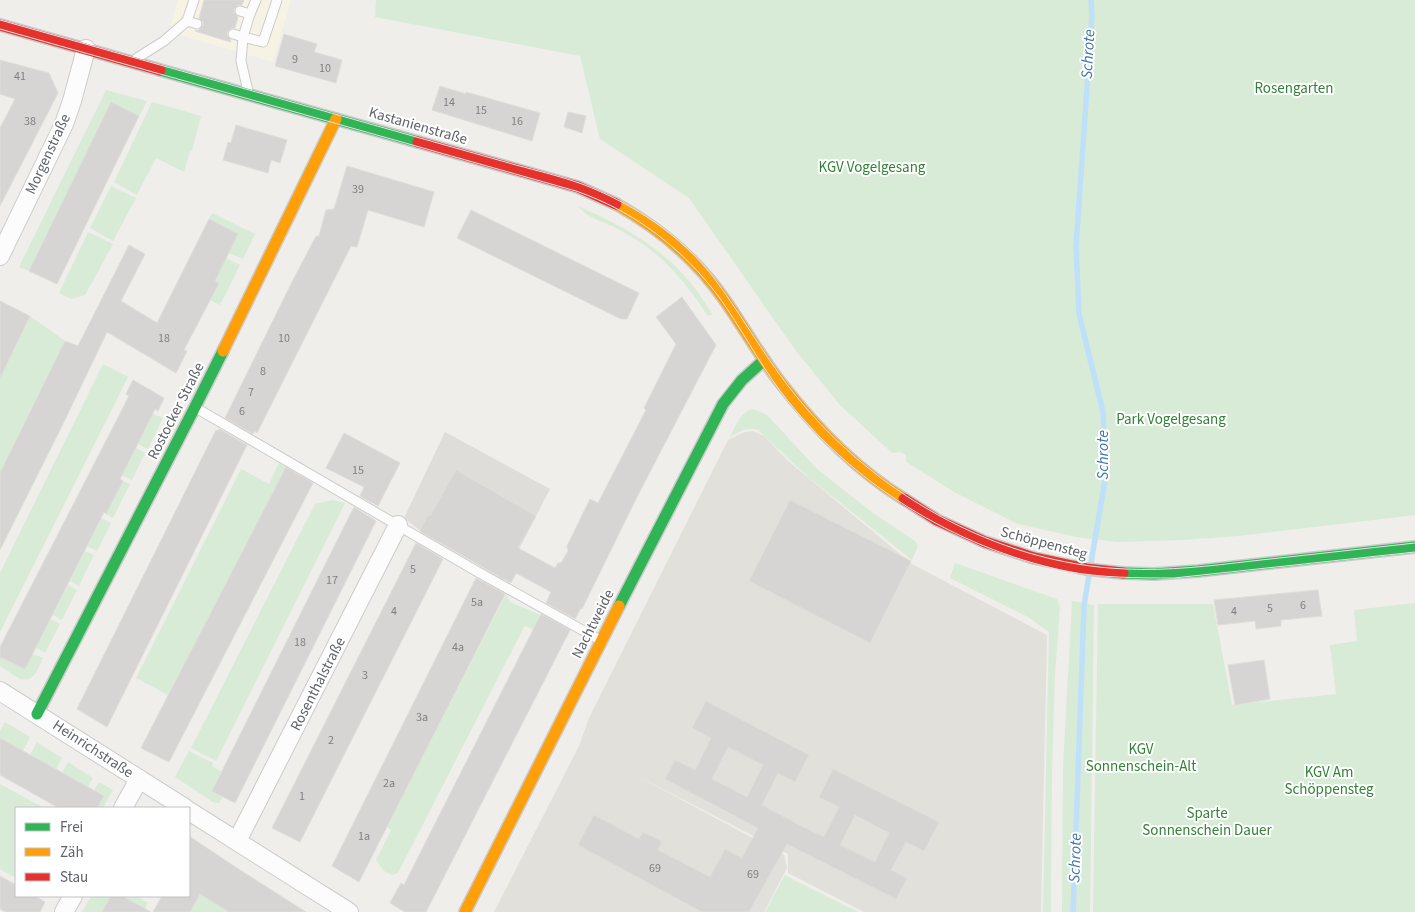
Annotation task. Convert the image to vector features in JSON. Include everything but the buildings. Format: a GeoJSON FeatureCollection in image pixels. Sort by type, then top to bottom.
{"type":"FeatureCollection","features":[{"type":"Feature","properties":{"kind":"main road","name":"Kastanienstraße"},"geometry":{"type":"LineString","coordinates":[[0,25],[578,187],[594,194],[625,209],[662,232],[697,265],[718,290],[764,360]]}},
{"type":"Feature","properties":{"kind":"main road","name":"Rostocker Straße"},"geometry":{"type":"LineString","coordinates":[[38,714],[195,407],[336,119]]}},
{"type":"Feature","properties":{"kind":"main road","name":"Schöppensteg"},"geometry":{"type":"LineString","coordinates":[[764,360],[796,403],[824,435],[859,467],[912,505],[944,524],[1012,552],[1072,568],[1108,572],[1160,574],[1415,547]]}},
{"type":"Feature","properties":{"kind":"main road","name":"Nachtweide"},"geometry":{"type":"LineString","coordinates":[[465,912],[723,404],[746,374],[764,360]]}},
{"type":"Feature","properties":{"kind":"street","name":"Morgenstraße"},"geometry":{"type":"LineString","coordinates":[[0,256],[64,124],[86,49]]}},
{"type":"Feature","properties":{"kind":"street","name":"Rosenthalstraße"},"geometry":{"type":"LineString","coordinates":[[237,841],[398,526]]}},
{"type":"Feature","properties":{"kind":"street","name":"Heinrichstraße"},"geometry":{"type":"LineString","coordinates":[[0,690],[183,807]]}},
{"type":"Feature","properties":{"kind":"street"},"geometry":{"type":"LineString","coordinates":[[124,807],[139,779]]}},
{"type":"Feature","properties":{"kind":"street"},"geometry":{"type":"LineString","coordinates":[[190,812],[349,912]]}},
{"type":"Feature","properties":{"kind":"street"},"geometry":{"type":"LineString","coordinates":[[64,912],[73,897]]}},
{"type":"Feature","properties":{"kind":"lane"},"geometry":{"type":"LineString","coordinates":[[132,61],[164,41],[187,21],[194,0]]}},
{"type":"Feature","properties":{"kind":"lane"},"geometry":{"type":"LineString","coordinates":[[248,94],[242,62],[243,37],[256,0]]}},
{"type":"Feature","properties":{"kind":"lane"},"geometry":{"type":"LineString","coordinates":[[233,34],[263,42],[277,0]]}},
{"type":"Feature","properties":{"kind":"lane"},"geometry":{"type":"LineString","coordinates":[[240,11],[250,14]]}},
{"type":"Feature","properties":{"kind":"lane"},"geometry":{"type":"LineString","coordinates":[[187,21],[197,24]]}},
{"type":"Feature","properties":{"kind":"lane"},"geometry":{"type":"LineString","coordinates":[[195,407],[398,526],[601,641]]}},
{"type":"Feature","properties":{"kind":"shaded area"},"geometry":{"type":"Polygon","coordinates":[[[178,0],[291,0],[273,62],[169,32],[178,0]]]}},
{"type":"Feature","properties":{"kind":"shaded area"},"geometry":{"type":"Polygon","coordinates":[[[753,431],[764,436],[787,460],[912,564],[1047,635],[1041,912],[864,912],[788,873],[788,854],[634,774],[784,855],[787,868],[764,912],[494,912],[579,746],[589,718],[728,440],[745,432],[753,431]]]}},
{"type":"Feature","properties":{"kind":"shaded area"},"geometry":{"type":"Polygon","coordinates":[[[445,432],[550,489],[503,580],[418,529],[404,518],[445,432]]]}},
{"type":"Feature","properties":{"kind":"green space"},"geometry":{"type":"Polygon","coordinates":[[[376,0],[1415,0],[1415,515],[1238,536],[1117,542],[1076,537],[1018,524],[956,493],[906,462],[906,455],[901,452],[892,453],[840,405],[796,351],[689,198],[600,139],[580,56],[375,17],[376,0]]]}},
{"type":"Feature","properties":{"kind":"green space"},"geometry":{"type":"Polygon","coordinates":[[[106,90],[147,101],[139,116],[111,102],[29,271],[19,267],[106,90]]]}},
{"type":"Feature","properties":{"kind":"green space"},"geometry":{"type":"Polygon","coordinates":[[[152,102],[201,116],[184,172],[156,158],[137,195],[114,182],[152,102]]]}},
{"type":"Feature","properties":{"kind":"green space"},"geometry":{"type":"Polygon","coordinates":[[[111,186],[136,198],[113,241],[90,228],[111,186]]]}},
{"type":"Feature","properties":{"kind":"green space"},"geometry":{"type":"Polygon","coordinates":[[[578,206],[637,236],[664,256],[691,283],[712,314],[708,316],[679,277],[654,252],[618,229],[586,214],[578,206]]]}},
{"type":"Feature","properties":{"kind":"green space"},"geometry":{"type":"Polygon","coordinates":[[[212,213],[255,234],[243,259],[229,253],[238,234],[209,219],[212,213]]]}},
{"type":"Feature","properties":{"kind":"green space"},"geometry":{"type":"Polygon","coordinates":[[[88,232],[113,244],[85,295],[71,299],[59,293],[88,232]]]}},
{"type":"Feature","properties":{"kind":"green space"},"geometry":{"type":"Polygon","coordinates":[[[226,258],[240,265],[220,305],[210,300],[219,283],[215,281],[226,258]]]}},
{"type":"Feature","properties":{"kind":"green space"},"geometry":{"type":"Polygon","coordinates":[[[30,316],[65,341],[0,473],[0,378],[30,316]]]}},
{"type":"Feature","properties":{"kind":"green space"},"geometry":{"type":"Polygon","coordinates":[[[103,364],[128,377],[0,632],[0,573],[103,364]]]}},
{"type":"Feature","properties":{"kind":"green space"},"geometry":{"type":"Polygon","coordinates":[[[752,409],[768,416],[817,469],[873,513],[915,541],[918,546],[912,560],[808,477],[758,430],[747,429],[730,437],[744,413],[752,409]]]}},
{"type":"Feature","properties":{"kind":"green space"},"geometry":{"type":"Polygon","coordinates":[[[153,414],[163,418],[148,449],[138,444],[153,414]]]}},
{"type":"Feature","properties":{"kind":"green space"},"geometry":{"type":"Polygon","coordinates":[[[136,448],[145,453],[132,480],[122,475],[136,448]]]}},
{"type":"Feature","properties":{"kind":"green space"},"geometry":{"type":"Polygon","coordinates":[[[279,463],[286,467],[168,695],[136,678],[241,469],[269,484],[279,463]]]}},
{"type":"Feature","properties":{"kind":"green space"},"geometry":{"type":"Polygon","coordinates":[[[123,481],[130,484],[113,518],[106,514],[123,481]]]}},
{"type":"Feature","properties":{"kind":"green space"},"geometry":{"type":"Polygon","coordinates":[[[333,500],[345,503],[216,761],[191,748],[315,504],[333,500]]]}},
{"type":"Feature","properties":{"kind":"green space"},"geometry":{"type":"Polygon","coordinates":[[[101,518],[111,523],[97,551],[87,546],[101,518]]]}},
{"type":"Feature","properties":{"kind":"green space"},"geometry":{"type":"Polygon","coordinates":[[[85,551],[94,555],[79,586],[70,581],[85,551]]]}},
{"type":"Feature","properties":{"kind":"green space"},"geometry":{"type":"Polygon","coordinates":[[[955,563],[1057,599],[1060,607],[1055,675],[1052,771],[1051,912],[1043,912],[1049,632],[1028,617],[950,578],[955,563]]]}},
{"type":"Feature","properties":{"kind":"green space"},"geometry":{"type":"Polygon","coordinates":[[[68,585],[77,590],[62,620],[53,615],[68,585]]]}},
{"type":"Feature","properties":{"kind":"green space"},"geometry":{"type":"Polygon","coordinates":[[[506,594],[510,602],[540,615],[533,630],[526,626],[524,627],[398,873],[392,875],[384,871],[376,860],[391,830],[387,827],[506,594]]]}},
{"type":"Feature","properties":{"kind":"green space"},"geometry":{"type":"Polygon","coordinates":[[[1072,601],[1094,605],[1090,912],[1062,912],[1063,767],[1072,601]]]}},
{"type":"Feature","properties":{"kind":"green space"},"geometry":{"type":"Polygon","coordinates":[[[1415,603],[1415,912],[1093,912],[1098,604],[1213,604],[1232,705],[1336,694],[1330,645],[1357,641],[1354,610],[1415,603]]]}},
{"type":"Feature","properties":{"kind":"green space"},"geometry":{"type":"Polygon","coordinates":[[[51,619],[60,624],[45,653],[36,648],[51,619]]]}},
{"type":"Feature","properties":{"kind":"green space"},"geometry":{"type":"Polygon","coordinates":[[[33,654],[43,658],[35,674],[29,679],[20,679],[0,666],[0,657],[25,669],[33,654]]]}},
{"type":"Feature","properties":{"kind":"green space"},"geometry":{"type":"Polygon","coordinates":[[[5,722],[30,737],[23,751],[0,738],[0,731],[5,722]]]}},
{"type":"Feature","properties":{"kind":"green space"},"geometry":{"type":"Polygon","coordinates":[[[37,742],[62,758],[56,769],[30,755],[37,742]]]}},
{"type":"Feature","properties":{"kind":"green space"},"geometry":{"type":"Polygon","coordinates":[[[189,751],[213,763],[212,766],[222,772],[223,796],[219,803],[213,802],[175,777],[189,751]]]}},
{"type":"Feature","properties":{"kind":"green space"},"geometry":{"type":"Polygon","coordinates":[[[68,762],[93,778],[88,787],[62,773],[68,762]]]}},
{"type":"Feature","properties":{"kind":"green space"},"geometry":{"type":"Polygon","coordinates":[[[99,782],[113,790],[104,807],[98,807],[104,796],[94,790],[99,782]]]}},
{"type":"Feature","properties":{"kind":"green space"},"geometry":{"type":"Polygon","coordinates":[[[0,784],[42,807],[15,807],[15,877],[0,869],[0,784]]]}},
{"type":"Feature","properties":{"kind":"green space"},"geometry":{"type":"Polygon","coordinates":[[[785,875],[792,879],[858,912],[765,912],[785,875]]]}},
{"type":"Feature","properties":{"kind":"green space"},"geometry":{"type":"Polygon","coordinates":[[[201,893],[204,896],[229,912],[190,912],[201,893]]]}},
{"type":"Feature","properties":{"kind":"green space"},"geometry":{"type":"Polygon","coordinates":[[[90,897],[110,897],[102,912],[82,912],[90,897]]]}},
{"type":"Feature","properties":{"kind":"green space"},"geometry":{"type":"Polygon","coordinates":[[[124,897],[138,897],[148,903],[143,912],[139,905],[124,897]]]}},
{"type":"Feature","properties":{"kind":"waterway","name":"Schrote"},"geometry":{"type":"LineString","coordinates":[[1091,0],[1092,16],[1076,246],[1079,314],[1103,412],[1106,474],[1091,563]]}},
{"type":"Feature","properties":{"kind":"waterway","name":"Schrote"},"geometry":{"type":"LineString","coordinates":[[1073,912],[1084,606],[1089,575]]}},
{"type":"Feature","properties":{"kind":"tram line"},"geometry":{"type":"LineString","coordinates":[[0,20],[557,176],[582,184],[619,201],[671,234],[701,262],[724,291],[789,387],[821,424],[856,458],[896,489],[938,515],[982,536],[1029,553],[1077,564],[1126,569],[1173,569],[1415,543]]}},
{"type":"Feature","properties":{"kind":"tram line"},"geometry":{"type":"LineString","coordinates":[[0,29],[576,191],[618,209],[637,220],[673,247],[705,279],[719,297],[781,392],[808,425],[839,455],[907,507],[945,528],[984,546],[1024,560],[1065,571],[1147,578],[1174,578],[1415,552]]}},
{"type":"Feature","properties":{"kind":"traffic: fast"},"geometry":{"type":"LineString","coordinates":[[160,70],[418,142]]}},
{"type":"Feature","properties":{"kind":"traffic: fast"},"geometry":{"type":"LineString","coordinates":[[37,714],[223,351]]}},
{"type":"Feature","properties":{"kind":"traffic: fast"},"geometry":{"type":"LineString","coordinates":[[619,606],[723,404],[742,380],[764,360]]}},
{"type":"Feature","properties":{"kind":"traffic: fast"},"geometry":{"type":"LineString","coordinates":[[1123,573],[1154,574],[1198,571],[1415,547]]}},
{"type":"Feature","properties":{"kind":"traffic: slow"},"geometry":{"type":"LineString","coordinates":[[223,351],[336,119]]}},
{"type":"Feature","properties":{"kind":"traffic: slow"},"geometry":{"type":"LineString","coordinates":[[616,204],[662,234],[689,258],[713,284],[772,372],[807,415],[852,460],[904,499]]}},
{"type":"Feature","properties":{"kind":"traffic: slow"},"geometry":{"type":"LineString","coordinates":[[465,912],[619,606]]}},
{"type":"Feature","properties":{"kind":"traffic: jam"},"geometry":{"type":"LineString","coordinates":[[0,25],[160,70]]}},
{"type":"Feature","properties":{"kind":"traffic: jam"},"geometry":{"type":"LineString","coordinates":[[418,142],[578,187],[616,204]]}},
{"type":"Feature","properties":{"kind":"traffic: jam"},"geometry":{"type":"LineString","coordinates":[[904,499],[937,520],[985,542],[1034,558],[1086,569],[1123,573]]}},
{"type":"Feature","properties":{"kind":"park label","name":"Rosengarten"},"geometry":{"type":"Point","coordinates":[1294,88]}},
{"type":"Feature","properties":{"kind":"park label","name":"KGV Vogelgesang"},"geometry":{"type":"Point","coordinates":[872,167]}},
{"type":"Feature","properties":{"kind":"park label","name":"Park Vogelgesang"},"geometry":{"type":"Point","coordinates":[1171,419]}},
{"type":"Feature","properties":{"kind":"park label","name":"KGV Sonnenschein-Alt"},"geometry":{"type":"Point","coordinates":[1141,758]}},
{"type":"Feature","properties":{"kind":"park label","name":"KGV Am Schöppensteg"},"geometry":{"type":"Point","coordinates":[1329,780]}},
{"type":"Feature","properties":{"kind":"park label","name":"Sparte Sonnenschein Dauer"},"geometry":{"type":"Point","coordinates":[1207,822]}}]}
